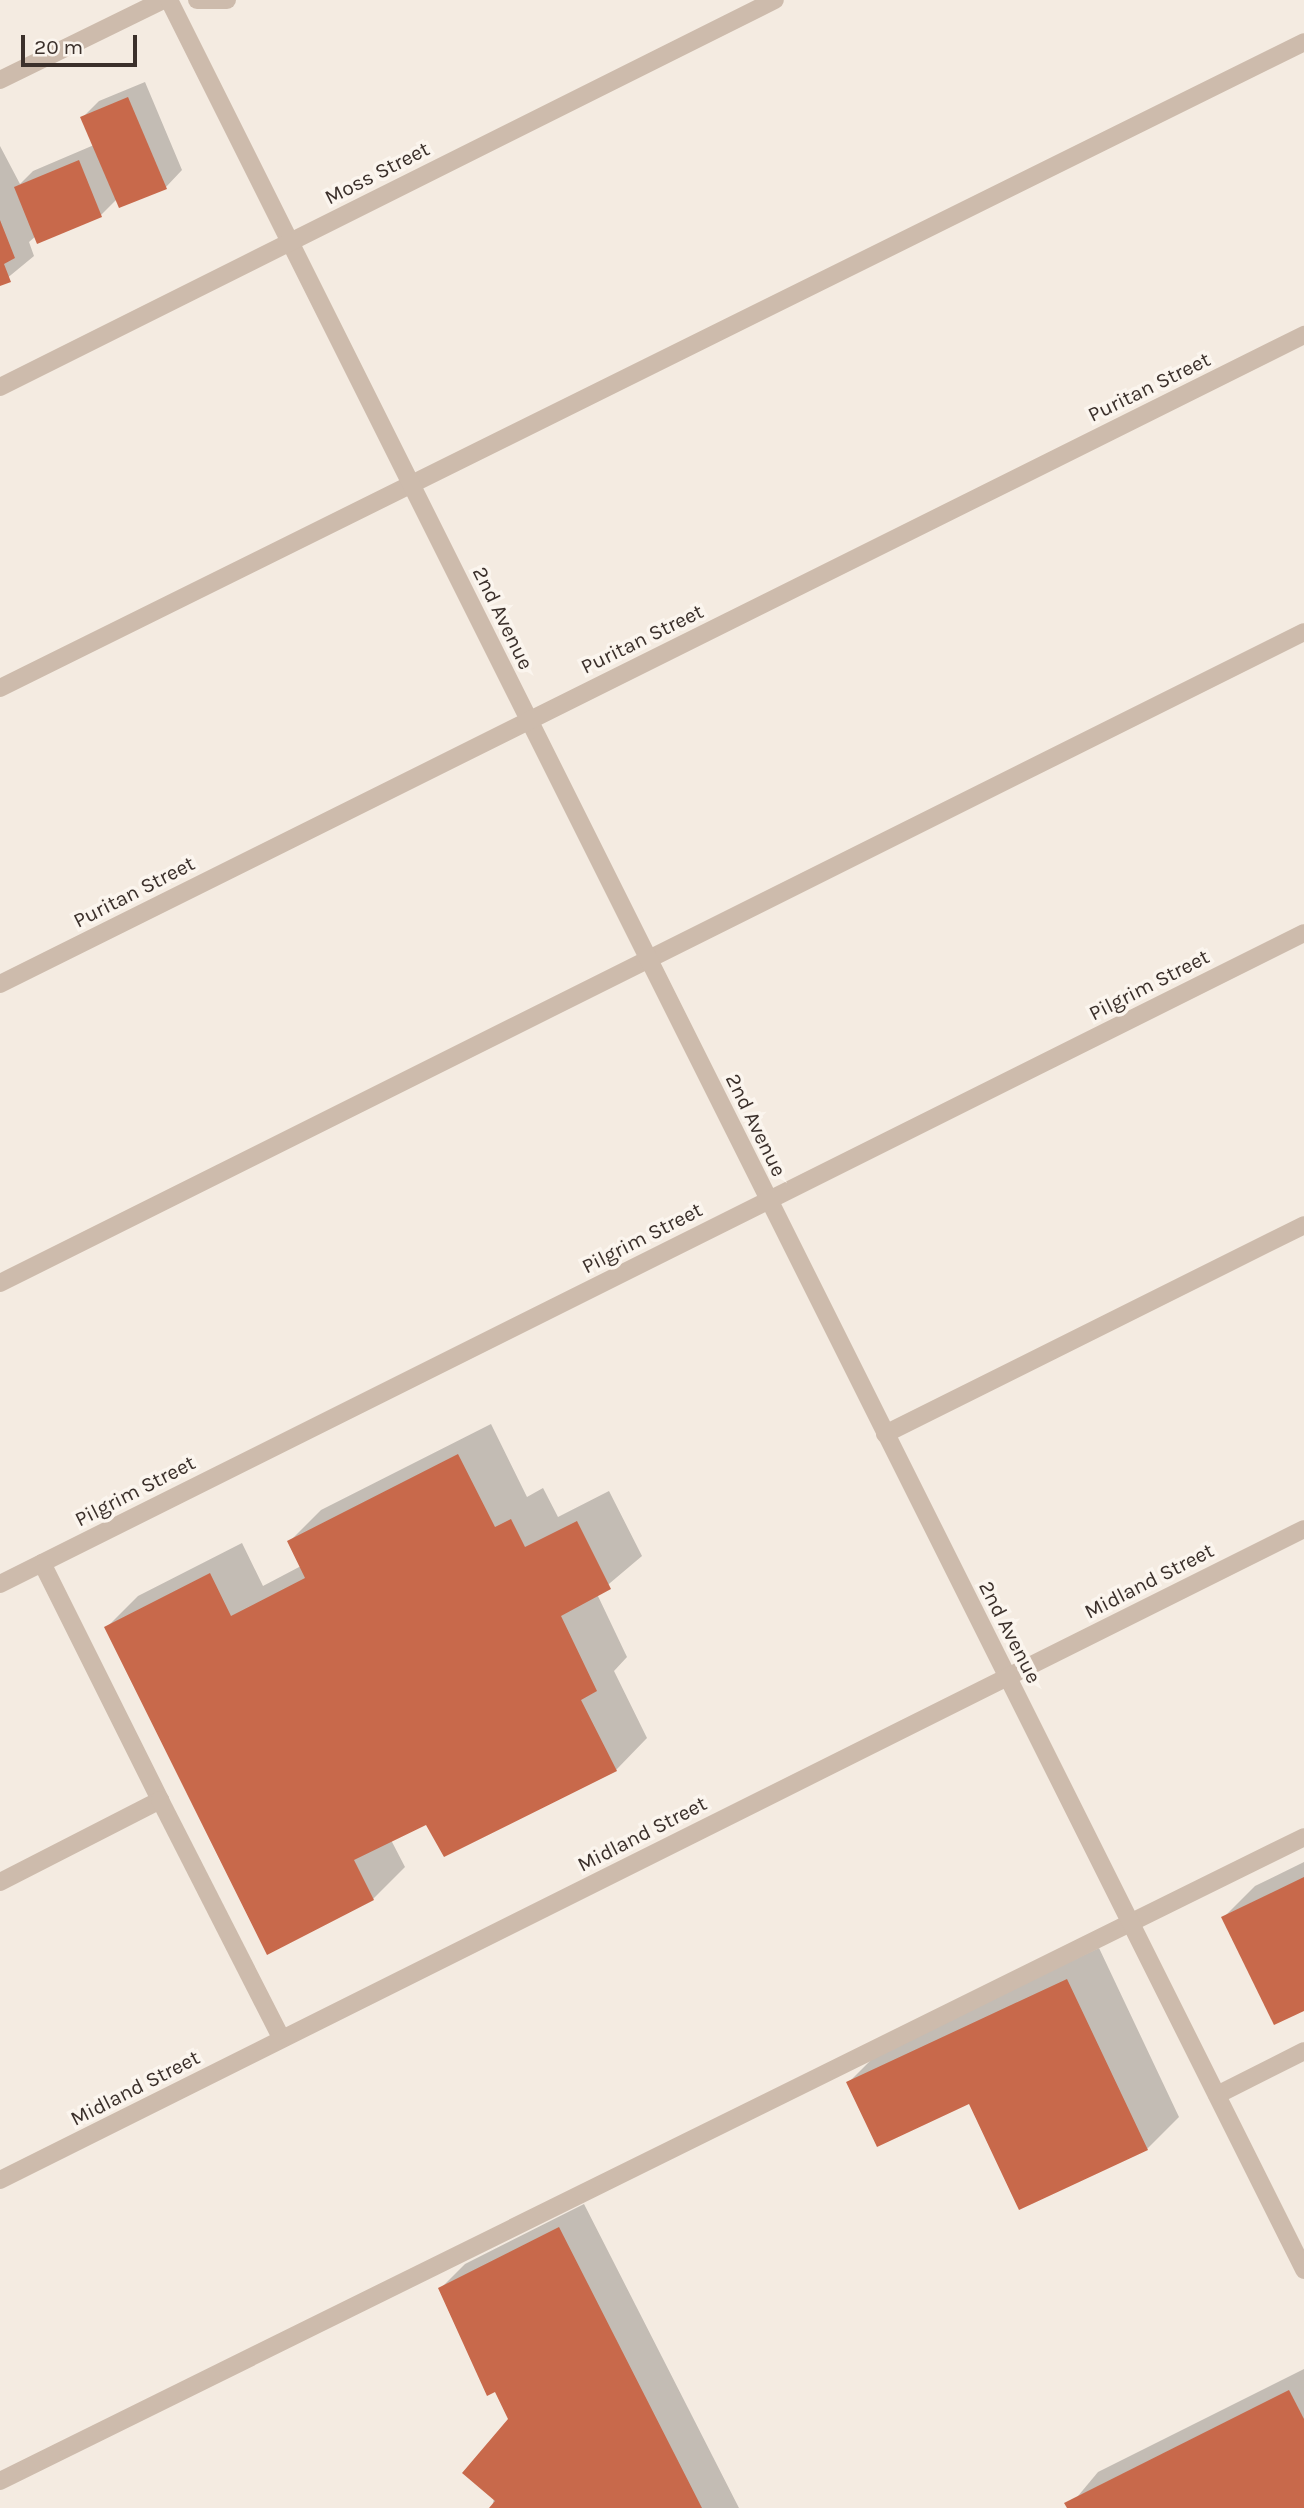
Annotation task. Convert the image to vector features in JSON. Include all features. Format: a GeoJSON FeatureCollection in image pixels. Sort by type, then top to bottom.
{"type":"FeatureCollection","features":[{"type":"Feature","properties":{"kind":"street"},"geometry":{"type":"LineString","coordinates":[[0,79],[163,0]]}},
{"type":"Feature","properties":{"kind":"street","name":"2nd Avenue"},"geometry":{"type":"LineString","coordinates":[[169,0],[1304,2270]]}},
{"type":"Feature","properties":{"kind":"street"},"geometry":{"type":"LineString","coordinates":[[197,0],[227,0]]}},
{"type":"Feature","properties":{"kind":"street","name":"Moss Street"},"geometry":{"type":"LineString","coordinates":[[0,387],[775,0]]}},
{"type":"Feature","properties":{"kind":"street"},"geometry":{"type":"LineString","coordinates":[[0,688],[410,480],[1304,42]]}},
{"type":"Feature","properties":{"kind":"street","name":"Puritan Street"},"geometry":{"type":"LineString","coordinates":[[0,984],[1304,335]]}},
{"type":"Feature","properties":{"kind":"street"},"geometry":{"type":"LineString","coordinates":[[0,1283],[1304,632]]}},
{"type":"Feature","properties":{"kind":"street","name":"Pilgrim Street"},"geometry":{"type":"LineString","coordinates":[[0,1584],[1304,933]]}},
{"type":"Feature","properties":{"kind":"street"},"geometry":{"type":"LineString","coordinates":[[885,1434],[1304,1224]]}},
{"type":"Feature","properties":{"kind":"street","name":"Midland Street"},"geometry":{"type":"LineString","coordinates":[[0,2180],[1304,1529]]}},
{"type":"Feature","properties":{"kind":"street"},"geometry":{"type":"LineString","coordinates":[[41,1563],[282,2039]]}},
{"type":"Feature","properties":{"kind":"street"},"geometry":{"type":"LineString","coordinates":[[0,1881],[160,1800]]}},
{"type":"Feature","properties":{"kind":"street"},"geometry":{"type":"LineString","coordinates":[[0,2481],[1131,1925],[1304,1837]]}},
{"type":"Feature","properties":{"kind":"street"},"geometry":{"type":"LineString","coordinates":[[1217,2095],[1304,2051]]}},
{"type":"Feature","properties":{"kind":"building"},"geometry":{"type":"Polygon","coordinates":[[[128,97],[167,189],[119,208],[80,117],[128,97]]]}},
{"type":"Feature","properties":{"kind":"building"},"geometry":{"type":"Polygon","coordinates":[[[79,160],[102,217],[37,244],[14,187],[79,160]]]}},
{"type":"Feature","properties":{"kind":"building"},"geometry":{"type":"Polygon","coordinates":[[[0,220],[15,258],[4,264],[11,282],[0,286],[0,220]]]}},
{"type":"Feature","properties":{"kind":"building"},"geometry":{"type":"Polygon","coordinates":[[[458,1454],[495,1527],[511,1519],[525,1547],[577,1521],[611,1589],[561,1616],[597,1691],[581,1700],[617,1771],[444,1857],[426,1825],[354,1860],[374,1900],[267,1955],[104,1627],[210,1573],[231,1616],[305,1578],[287,1541],[458,1454]]]}},
{"type":"Feature","properties":{"kind":"building"},"geometry":{"type":"Polygon","coordinates":[[[1304,1877],[1304,2011],[1274,2025],[1221,1917],[1304,1877]]]}},
{"type":"Feature","properties":{"kind":"building"},"geometry":{"type":"Polygon","coordinates":[[[1067,1979],[1148,2150],[1019,2210],[969,2104],[877,2147],[846,2082],[1067,1979]]]}},
{"type":"Feature","properties":{"kind":"building"},"geometry":{"type":"Polygon","coordinates":[[[559,2227],[702,2508],[489,2508],[495,2501],[462,2473],[508,2419],[495,2392],[487,2396],[438,2288],[559,2227]]]}},
{"type":"Feature","properties":{"kind":"building"},"geometry":{"type":"Polygon","coordinates":[[[1289,2390],[1304,2419],[1304,2508],[1067,2508],[1064,2503],[1289,2390]]]}}]}
